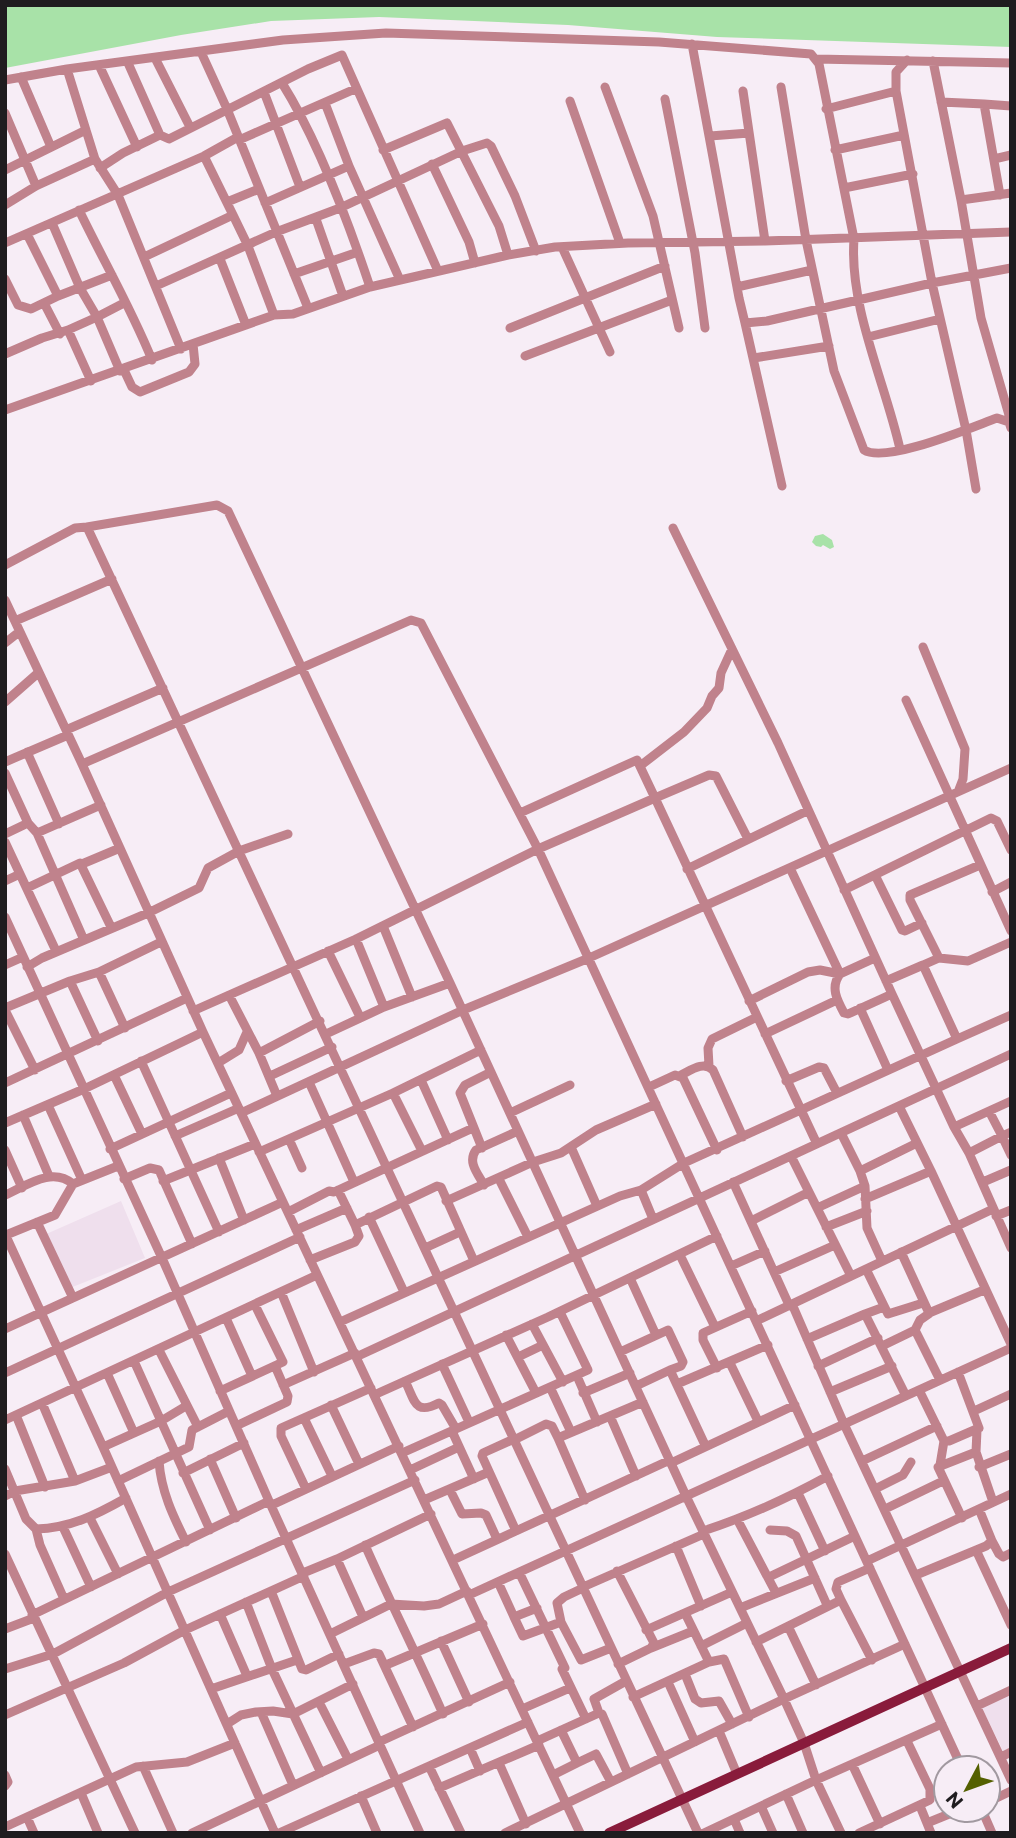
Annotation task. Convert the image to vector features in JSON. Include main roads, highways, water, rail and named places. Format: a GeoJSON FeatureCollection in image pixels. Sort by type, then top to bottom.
{"type":"FeatureCollection","features":[{"type":"Feature","properties":{"kind":"main road"},"geometry":{"type":"LineString","coordinates":[[609,1833],[1011,1648]]}}]}
